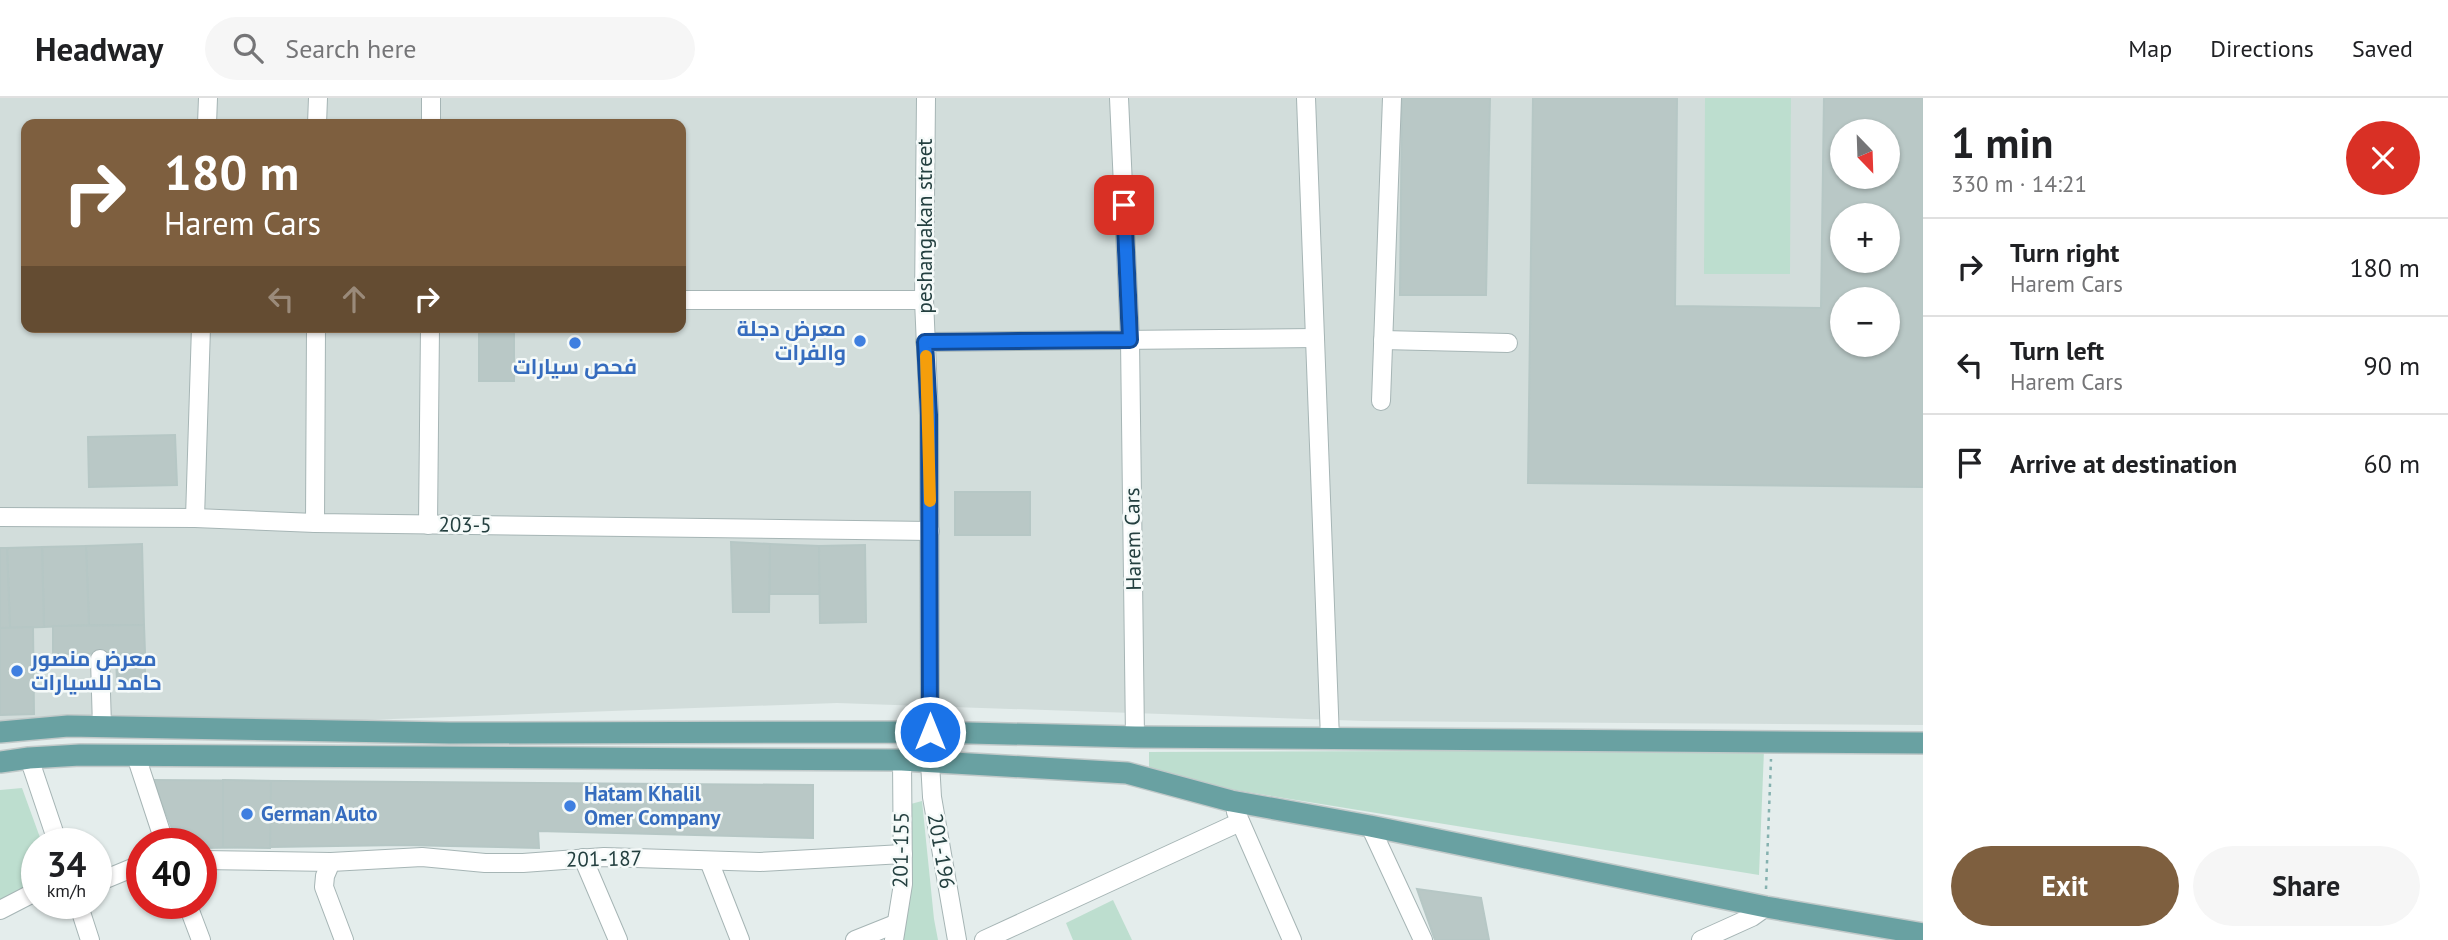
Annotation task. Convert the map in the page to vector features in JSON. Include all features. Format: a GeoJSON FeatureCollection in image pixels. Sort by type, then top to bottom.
{"type":"FeatureCollection","features":[{"type":"Feature","properties":{"kind":"main road"},"geometry":{"type":"LineString","coordinates":[[79,727],[80,755]]}},
{"type":"Feature","properties":{"kind":"main road"},"geometry":{"type":"LineString","coordinates":[[0,732],[102,727],[450,733],[930,732],[1135,737],[1923,743]]}},
{"type":"Feature","properties":{"kind":"main road"},"geometry":{"type":"LineString","coordinates":[[450,733],[451,758]]}},
{"type":"Feature","properties":{"kind":"main road"},"geometry":{"type":"LineString","coordinates":[[1127,773],[1135,737]]}},
{"type":"Feature","properties":{"kind":"main road"},"geometry":{"type":"LineString","coordinates":[[0,762],[80,755],[902,760],[1127,773],[1231,801],[1370,826],[1908,935]]}},
{"type":"Feature","properties":{"kind":"street"},"geometry":{"type":"LineString","coordinates":[[207,119],[208,98]]}},
{"type":"Feature","properties":{"kind":"street"},"geometry":{"type":"LineString","coordinates":[[317,119],[318,98]]}},
{"type":"Feature","properties":{"kind":"street"},"geometry":{"type":"LineString","coordinates":[[431,98],[431,119]]}},
{"type":"Feature","properties":{"kind":"street","name":"peshangakan street"},"geometry":{"type":"LineString","coordinates":[[926,98],[924,300],[930,531],[930,732]]}},
{"type":"Feature","properties":{"kind":"street","name":"Harem Cars"},"geometry":{"type":"LineString","coordinates":[[1119,98],[1130,340],[1135,737]]}},
{"type":"Feature","properties":{"kind":"street"},"geometry":{"type":"LineString","coordinates":[[1306,98],[1330,739]]}},
{"type":"Feature","properties":{"kind":"street"},"geometry":{"type":"LineString","coordinates":[[1381,401],[1392,98]]}},
{"type":"Feature","properties":{"kind":"street"},"geometry":{"type":"LineString","coordinates":[[686,300],[924,300]]}},
{"type":"Feature","properties":{"kind":"street"},"geometry":{"type":"LineString","coordinates":[[195,518],[201,333]]}},
{"type":"Feature","properties":{"kind":"street"},"geometry":{"type":"LineString","coordinates":[[314,523],[316,333]]}},
{"type":"Feature","properties":{"kind":"street"},"geometry":{"type":"LineString","coordinates":[[428,525],[430,333]]}},
{"type":"Feature","properties":{"kind":"street"},"geometry":{"type":"LineString","coordinates":[[925,342],[1315,338]]}},
{"type":"Feature","properties":{"kind":"street"},"geometry":{"type":"LineString","coordinates":[[1383,341],[1508,343]]}},
{"type":"Feature","properties":{"kind":"street","name":"203-5"},"geometry":{"type":"LineString","coordinates":[[0,517],[930,531]]}},
{"type":"Feature","properties":{"kind":"street"},"geometry":{"type":"LineString","coordinates":[[100,660],[102,727]]}},
{"type":"Feature","properties":{"kind":"street"},"geometry":{"type":"LineString","coordinates":[[136,756],[160,828]]}},
{"type":"Feature","properties":{"kind":"street"},"geometry":{"type":"LineString","coordinates":[[29,758],[53,828]]}},
{"type":"Feature","properties":{"kind":"street","name":"201-155"},"geometry":{"type":"LineString","coordinates":[[894,932],[903,884],[902,760]]}},
{"type":"Feature","properties":{"kind":"street","name":"201-196"},"geometry":{"type":"LineString","coordinates":[[930,762],[932,797],[957,940]]}},
{"type":"Feature","properties":{"kind":"street"},"geometry":{"type":"LineString","coordinates":[[901,797],[932,797]]}},
{"type":"Feature","properties":{"kind":"street"},"geometry":{"type":"LineString","coordinates":[[1231,801],[1292,940]]}},
{"type":"Feature","properties":{"kind":"street"},"geometry":{"type":"LineString","coordinates":[[984,940],[1240,822]]}},
{"type":"Feature","properties":{"kind":"street"},"geometry":{"type":"LineString","coordinates":[[1370,826],[1423,940]]}},
{"type":"Feature","properties":{"kind":"street","name":"201-187"},"geometry":{"type":"LineString","coordinates":[[217,860],[331,862],[422,857],[485,863],[583,858],[786,862],[903,854]]}},
{"type":"Feature","properties":{"kind":"street"},"geometry":{"type":"LineString","coordinates":[[583,858],[618,940]]}},
{"type":"Feature","properties":{"kind":"street"},"geometry":{"type":"LineString","coordinates":[[709,861],[740,940]]}},
{"type":"Feature","properties":{"kind":"street"},"geometry":{"type":"LineString","coordinates":[[331,862],[324,887],[344,940]]}},
{"type":"Feature","properties":{"kind":"street"},"geometry":{"type":"LineString","coordinates":[[0,910],[21,899]]}},
{"type":"Feature","properties":{"kind":"street"},"geometry":{"type":"LineString","coordinates":[[1700,940],[1752,917],[1766,906]]}},
{"type":"Feature","properties":{"kind":"street"},"geometry":{"type":"LineString","coordinates":[[83,919],[90,940]]}},
{"type":"Feature","properties":{"kind":"street"},"geometry":{"type":"LineString","coordinates":[[193,919],[201,940]]}},
{"type":"Feature","properties":{"kind":"street"},"geometry":{"type":"LineString","coordinates":[[855,940],[894,932]]}},
{"type":"Feature","properties":{"kind":"path"},"geometry":{"type":"LineString","coordinates":[[1766,906],[1771,743]]}},
{"type":"Feature","properties":{"kind":"shaded area"},"geometry":{"type":"Polygon","coordinates":[[[0,98],[1923,98],[1923,725],[1365,721],[837,703],[0,733],[0,98]]]}},
{"type":"Feature","properties":{"kind":"green space"},"geometry":{"type":"Polygon","coordinates":[[[1705,98],[1791,98],[1790,274],[1704,274],[1705,98]]]}},
{"type":"Feature","properties":{"kind":"green space"},"geometry":{"type":"Polygon","coordinates":[[[1764,750],[1759,875],[1149,776],[1149,752],[1764,750]]]}},
{"type":"Feature","properties":{"kind":"green space"},"geometry":{"type":"Polygon","coordinates":[[[22,788],[37,828],[21,828],[21,893],[0,905],[0,790],[22,788]]]}},
{"type":"Feature","properties":{"kind":"green space"},"geometry":{"type":"Polygon","coordinates":[[[922,801],[938,940],[900,940],[907,805],[922,801]]]}},
{"type":"Feature","properties":{"kind":"green space"},"geometry":{"type":"Polygon","coordinates":[[[1113,900],[1132,940],[1073,940],[1066,923],[1113,900]]]}},
{"type":"Feature","properties":{"kind":"building"},"geometry":{"type":"Polygon","coordinates":[[[1402,98],[1490,98],[1486,295],[1400,295],[1402,98]]]}},
{"type":"Feature","properties":{"kind":"building"},"geometry":{"type":"Polygon","coordinates":[[[1533,98],[1677,98],[1675,306],[1821,308],[1824,98],[1923,98],[1923,487],[1528,483],[1533,98]]]}},
{"type":"Feature","properties":{"kind":"building"},"geometry":{"type":"Polygon","coordinates":[[[479,333],[514,333],[514,381],[479,381],[479,333]]]}},
{"type":"Feature","properties":{"kind":"building"},"geometry":{"type":"Polygon","coordinates":[[[175,435],[177,485],[89,487],[88,437],[175,435]]]}},
{"type":"Feature","properties":{"kind":"building"},"geometry":{"type":"Polygon","coordinates":[[[955,492],[1030,492],[1030,535],[955,535],[955,492]]]}},
{"type":"Feature","properties":{"kind":"building"},"geometry":{"type":"Polygon","coordinates":[[[731,542],[770,544],[769,612],[733,612],[731,542]]]}},
{"type":"Feature","properties":{"kind":"building"},"geometry":{"type":"Polygon","coordinates":[[[142,544],[144,625],[89,625],[86,546],[142,544]]]}},
{"type":"Feature","properties":{"kind":"building"},"geometry":{"type":"Polygon","coordinates":[[[770,544],[819,546],[820,594],[770,594],[770,544]]]}},
{"type":"Feature","properties":{"kind":"building"},"geometry":{"type":"Polygon","coordinates":[[[865,545],[866,622],[820,623],[819,546],[865,545]]]}},
{"type":"Feature","properties":{"kind":"building"},"geometry":{"type":"Polygon","coordinates":[[[86,546],[89,625],[44,627],[42,547],[86,546]]]}},
{"type":"Feature","properties":{"kind":"building"},"geometry":{"type":"Polygon","coordinates":[[[42,547],[44,627],[10,628],[7,548],[42,547]]]}},
{"type":"Feature","properties":{"kind":"building"},"geometry":{"type":"Polygon","coordinates":[[[0,548],[7,548],[10,628],[0,628],[0,548]]]}},
{"type":"Feature","properties":{"kind":"building"},"geometry":{"type":"Polygon","coordinates":[[[144,625],[145,653],[53,654],[53,626],[144,625]]]}},
{"type":"Feature","properties":{"kind":"building","name":"معرض منصور حامد للسيارات"},"geometry":{"type":"Polygon","coordinates":[[[33,627],[34,714],[0,715],[0,628],[33,627]]]}},
{"type":"Feature","properties":{"kind":"building"},"geometry":{"type":"Polygon","coordinates":[[[145,653],[145,683],[117,683],[116,654],[145,653]]]}},
{"type":"Feature","properties":{"kind":"building"},"geometry":{"type":"Polygon","coordinates":[[[153,780],[813,785],[813,838],[538,831],[539,848],[402,845],[217,848],[217,828],[172,828],[153,780]]]}},
{"type":"Feature","properties":{"kind":"building","name":"German Auto"},"geometry":{"type":"Polygon","coordinates":[[[223,780],[271,781],[270,848],[223,847],[223,780]]]}},
{"type":"Feature","properties":{"kind":"building"},"geometry":{"type":"Polygon","coordinates":[[[1417,889],[1481,898],[1489,940],[1435,940],[1417,889]]]}},
{"type":"Feature","properties":{"kind":"slow traffic"},"geometry":{"type":"LineString","coordinates":[[926,356],[930,501]]}},
{"type":"Feature","properties":{"kind":"place","name":"معرض دجلة والفرات"},"geometry":{"type":"Point","coordinates":[860,341]}},
{"type":"Feature","properties":{"kind":"place","name":"فحص سيارات"},"geometry":{"type":"Point","coordinates":[575,343]}},
{"type":"Feature","properties":{"kind":"place","name":"معرض منصور حامد للسيارات"},"geometry":{"type":"Point","coordinates":[17,671]}},
{"type":"Feature","properties":{"kind":"place","name":"Hatam Khalil Omer Company"},"geometry":{"type":"Point","coordinates":[570,806]}},
{"type":"Feature","properties":{"kind":"place","name":"German Auto"},"geometry":{"type":"Point","coordinates":[247,814]}},
{"type":"Feature","properties":{"kind":"route"},"geometry":{"type":"LineString","coordinates":[[930,732],[929,415],[925,342],[1130,340],[1124,205]]}}]}
